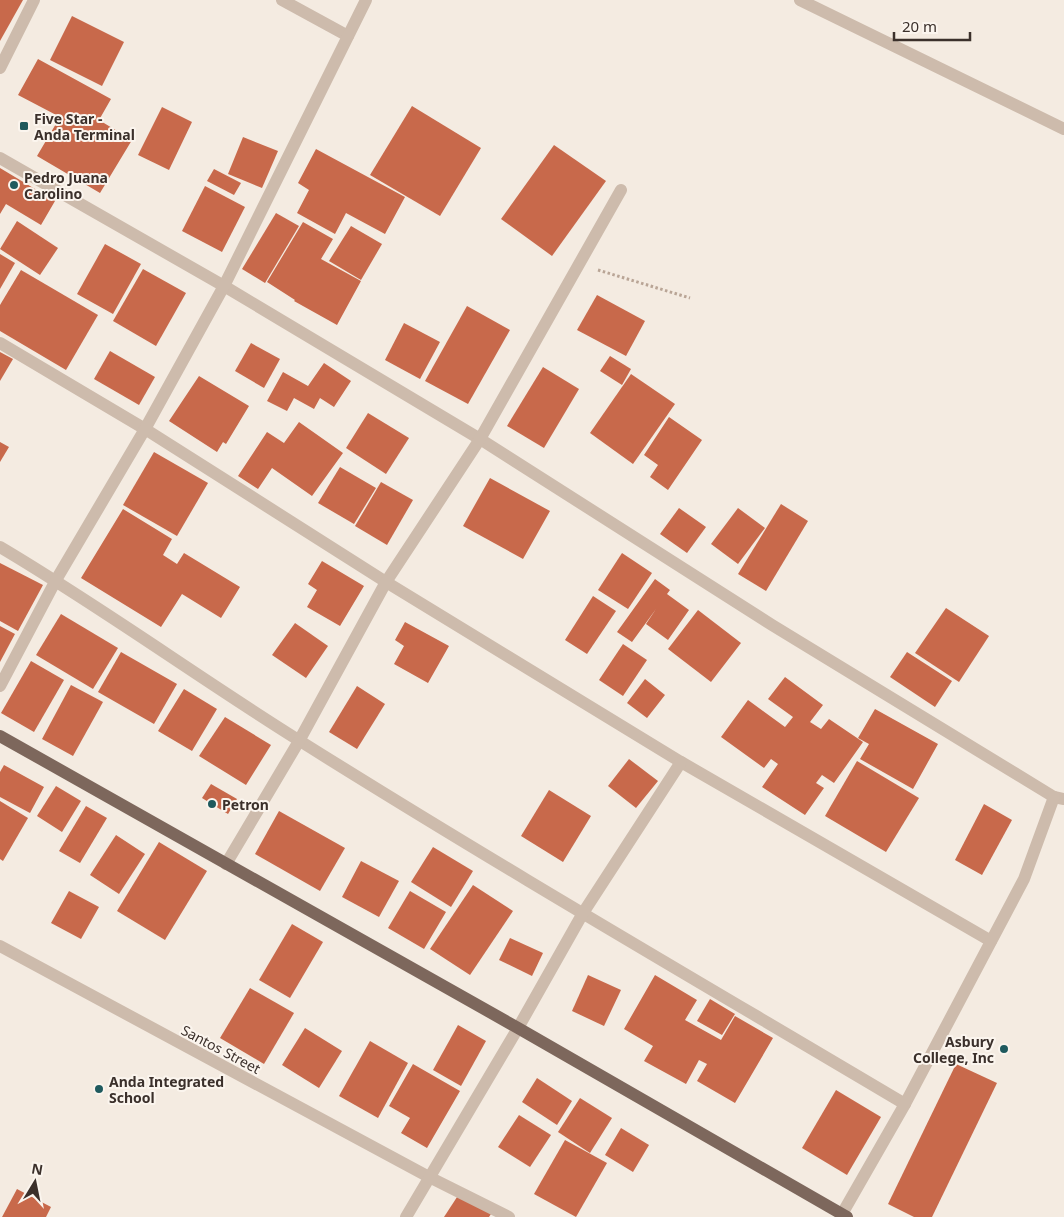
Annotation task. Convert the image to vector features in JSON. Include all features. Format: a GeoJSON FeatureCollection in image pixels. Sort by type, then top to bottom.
{"type":"FeatureCollection","features":[{"type":"Feature","properties":{"kind":"main road"},"geometry":{"type":"LineString","coordinates":[[0,736],[518,1028],[845,1216]]}},
{"type":"Feature","properties":{"kind":"street"},"geometry":{"type":"LineString","coordinates":[[0,68],[34,0]]}},
{"type":"Feature","properties":{"kind":"street"},"geometry":{"type":"LineString","coordinates":[[282,0],[348,36]]}},
{"type":"Feature","properties":{"kind":"street"},"geometry":{"type":"LineString","coordinates":[[0,686],[56,580],[145,429],[224,286],[366,0]]}},
{"type":"Feature","properties":{"kind":"street"},"geometry":{"type":"LineString","coordinates":[[800,0],[1064,129]]}},
{"type":"Feature","properties":{"kind":"street"},"geometry":{"type":"LineString","coordinates":[[0,158],[224,286],[480,439],[772,625],[1059,798],[1024,879],[845,1216]]}},
{"type":"Feature","properties":{"kind":"street"},"geometry":{"type":"LineString","coordinates":[[226,864],[300,741],[386,582],[480,439],[621,190]]}},
{"type":"Feature","properties":{"kind":"street"},"geometry":{"type":"LineString","coordinates":[[0,343],[145,429],[386,582],[681,762],[991,941]]}},
{"type":"Feature","properties":{"kind":"street"},"geometry":{"type":"LineString","coordinates":[[0,547],[56,580],[300,741],[583,914],[905,1104]]}},
{"type":"Feature","properties":{"kind":"street"},"geometry":{"type":"LineString","coordinates":[[406,1217],[583,914],[681,762]]}},
{"type":"Feature","properties":{"kind":"street","name":"Santos Street"},"geometry":{"type":"LineString","coordinates":[[0,946],[428,1177],[509,1217]]}},
{"type":"Feature","properties":{"kind":"path"},"geometry":{"type":"LineString","coordinates":[[579,264],[690,298]]}},
{"type":"Feature","properties":{"kind":"building"},"geometry":{"type":"Polygon","coordinates":[[[0,0],[23,0],[0,41],[0,0]]]}},
{"type":"Feature","properties":{"kind":"building"},"geometry":{"type":"Polygon","coordinates":[[[72,16],[124,42],[102,86],[50,60],[72,16]]]}},
{"type":"Feature","properties":{"kind":"building"},"geometry":{"type":"Polygon","coordinates":[[[38,59],[111,99],[99,120],[132,140],[100,193],[37,156],[60,117],[18,95],[38,59]]]}},
{"type":"Feature","properties":{"kind":"building"},"geometry":{"type":"Polygon","coordinates":[[[412,106],[481,148],[440,216],[370,175],[412,106]]]}},
{"type":"Feature","properties":{"kind":"building"},"geometry":{"type":"Polygon","coordinates":[[[162,107],[192,122],[169,170],[138,155],[162,107]]]}},
{"type":"Feature","properties":{"kind":"building"},"geometry":{"type":"Polygon","coordinates":[[[243,137],[278,151],[262,188],[228,174],[243,137]]]}},
{"type":"Feature","properties":{"kind":"building"},"geometry":{"type":"Polygon","coordinates":[[[554,145],[606,181],[552,256],[501,219],[554,145]]]}},
{"type":"Feature","properties":{"kind":"building"},"geometry":{"type":"Polygon","coordinates":[[[316,149],[405,197],[385,234],[346,213],[335,234],[297,213],[309,190],[298,183],[316,149]]]}},
{"type":"Feature","properties":{"kind":"building","name":"Pedro Juana Carolino"},"geometry":{"type":"Polygon","coordinates":[[[0,168],[55,201],[41,225],[6,204],[0,214],[0,168]]]}},
{"type":"Feature","properties":{"kind":"building"},"geometry":{"type":"Polygon","coordinates":[[[214,169],[241,183],[234,195],[207,181],[214,169]]]}},
{"type":"Feature","properties":{"kind":"building"},"geometry":{"type":"Polygon","coordinates":[[[205,186],[245,207],[222,252],[182,231],[205,186]]]}},
{"type":"Feature","properties":{"kind":"building"},"geometry":{"type":"Polygon","coordinates":[[[276,213],[299,226],[265,283],[242,269],[276,213]]]}},
{"type":"Feature","properties":{"kind":"building"},"geometry":{"type":"Polygon","coordinates":[[[17,221],[58,248],[40,275],[0,249],[17,221]]]}},
{"type":"Feature","properties":{"kind":"building"},"geometry":{"type":"Polygon","coordinates":[[[303,222],[333,239],[321,259],[361,281],[337,325],[294,301],[267,282],[303,222]]]}},
{"type":"Feature","properties":{"kind":"building"},"geometry":{"type":"Polygon","coordinates":[[[351,226],[382,244],[361,280],[329,261],[351,226]]]}},
{"type":"Feature","properties":{"kind":"building"},"geometry":{"type":"Polygon","coordinates":[[[105,244],[141,264],[113,314],[77,294],[105,244]]]}},
{"type":"Feature","properties":{"kind":"building"},"geometry":{"type":"Polygon","coordinates":[[[0,254],[15,263],[0,289],[0,254]]]}},
{"type":"Feature","properties":{"kind":"building"},"geometry":{"type":"Polygon","coordinates":[[[143,269],[186,293],[156,346],[113,321],[143,269]]]}},
{"type":"Feature","properties":{"kind":"building"},"geometry":{"type":"Polygon","coordinates":[[[21,270],[98,315],[66,370],[0,331],[0,305],[21,270]]]}},
{"type":"Feature","properties":{"kind":"building"},"geometry":{"type":"Polygon","coordinates":[[[597,295],[645,321],[626,356],[577,330],[597,295]]]}},
{"type":"Feature","properties":{"kind":"building"},"geometry":{"type":"Polygon","coordinates":[[[467,306],[510,330],[468,404],[425,381],[467,306]]]}},
{"type":"Feature","properties":{"kind":"building"},"geometry":{"type":"Polygon","coordinates":[[[404,323],[440,342],[420,379],[385,360],[404,323]]]}},
{"type":"Feature","properties":{"kind":"building"},"geometry":{"type":"Polygon","coordinates":[[[251,343],[280,359],[264,388],[235,371],[251,343]]]}},
{"type":"Feature","properties":{"kind":"building"},"geometry":{"type":"Polygon","coordinates":[[[110,351],[155,377],[139,405],[94,379],[110,351]]]}},
{"type":"Feature","properties":{"kind":"building"},"geometry":{"type":"Polygon","coordinates":[[[0,352],[13,359],[0,381],[0,352]]]}},
{"type":"Feature","properties":{"kind":"building"},"geometry":{"type":"Polygon","coordinates":[[[610,356],[631,369],[622,385],[600,371],[610,356]]]}},
{"type":"Feature","properties":{"kind":"building"},"geometry":{"type":"Polygon","coordinates":[[[324,363],[351,381],[334,407],[320,398],[314,409],[294,398],[287,411],[267,401],[283,372],[308,386],[324,363]]]}},
{"type":"Feature","properties":{"kind":"building"},"geometry":{"type":"Polygon","coordinates":[[[543,367],[579,389],[544,448],[507,426],[543,367]]]}},
{"type":"Feature","properties":{"kind":"building"},"geometry":{"type":"Polygon","coordinates":[[[631,374],[675,404],[633,464],[590,433],[631,374]]]}},
{"type":"Feature","properties":{"kind":"building"},"geometry":{"type":"Polygon","coordinates":[[[199,376],[249,406],[226,444],[223,442],[217,452],[169,421],[199,376]]]}},
{"type":"Feature","properties":{"kind":"building"},"geometry":{"type":"Polygon","coordinates":[[[368,413],[409,438],[386,474],[346,448],[368,413]]]}},
{"type":"Feature","properties":{"kind":"building"},"geometry":{"type":"Polygon","coordinates":[[[669,417],[702,440],[668,490],[650,477],[658,465],[644,455],[669,417]]]}},
{"type":"Feature","properties":{"kind":"building"},"geometry":{"type":"Polygon","coordinates":[[[299,422],[343,453],[312,496],[272,468],[258,489],[238,476],[267,432],[284,443],[299,422]]]}},
{"type":"Feature","properties":{"kind":"building"},"geometry":{"type":"Polygon","coordinates":[[[0,442],[9,447],[0,462],[0,442]]]}},
{"type":"Feature","properties":{"kind":"building"},"geometry":{"type":"Polygon","coordinates":[[[154,452],[208,483],[177,536],[123,505],[154,452]]]}},
{"type":"Feature","properties":{"kind":"building"},"geometry":{"type":"Polygon","coordinates":[[[340,467],[376,488],[354,524],[318,503],[340,467]]]}},
{"type":"Feature","properties":{"kind":"building"},"geometry":{"type":"Polygon","coordinates":[[[490,478],[550,511],[523,559],[463,526],[490,478]]]}},
{"type":"Feature","properties":{"kind":"building"},"geometry":{"type":"Polygon","coordinates":[[[381,482],[413,500],[387,545],[355,526],[381,482]]]}},
{"type":"Feature","properties":{"kind":"building"},"geometry":{"type":"Polygon","coordinates":[[[781,504],[808,521],[766,591],[738,574],[781,504]]]}},
{"type":"Feature","properties":{"kind":"building"},"geometry":{"type":"Polygon","coordinates":[[[679,508],[706,527],[687,553],[660,534],[679,508]]]}},
{"type":"Feature","properties":{"kind":"building"},"geometry":{"type":"Polygon","coordinates":[[[738,508],[765,528],[738,564],[711,544],[738,508]]]}},
{"type":"Feature","properties":{"kind":"building"},"geometry":{"type":"Polygon","coordinates":[[[123,509],[172,539],[163,555],[177,564],[184,553],[240,587],[221,618],[182,594],[161,627],[81,578],[123,509]]]}},
{"type":"Feature","properties":{"kind":"building"},"geometry":{"type":"Polygon","coordinates":[[[622,553],[652,573],[628,609],[598,590],[622,553]]]}},
{"type":"Feature","properties":{"kind":"building"},"geometry":{"type":"Polygon","coordinates":[[[322,561],[364,586],[340,626],[307,607],[317,590],[308,584],[322,561]]]}},
{"type":"Feature","properties":{"kind":"building"},"geometry":{"type":"Polygon","coordinates":[[[0,563],[43,585],[18,631],[0,621],[0,563]]]}},
{"type":"Feature","properties":{"kind":"building"},"geometry":{"type":"Polygon","coordinates":[[[655,579],[670,590],[667,594],[689,610],[668,640],[646,624],[656,609],[632,642],[617,632],[655,579]]]}},
{"type":"Feature","properties":{"kind":"building"},"geometry":{"type":"Polygon","coordinates":[[[593,596],[616,611],[587,654],[565,640],[593,596]]]}},
{"type":"Feature","properties":{"kind":"building"},"geometry":{"type":"Polygon","coordinates":[[[946,608],[989,636],[959,682],[915,653],[946,608]]]}},
{"type":"Feature","properties":{"kind":"building"},"geometry":{"type":"Polygon","coordinates":[[[698,610],[741,643],[711,682],[668,649],[698,610]]]}},
{"type":"Feature","properties":{"kind":"building"},"geometry":{"type":"Polygon","coordinates":[[[61,614],[118,648],[93,689],[36,655],[61,614]]]}},
{"type":"Feature","properties":{"kind":"building"},"geometry":{"type":"Polygon","coordinates":[[[405,622],[449,646],[428,683],[394,664],[404,646],[395,640],[405,622]]]}},
{"type":"Feature","properties":{"kind":"building"},"geometry":{"type":"Polygon","coordinates":[[[295,623],[328,646],[306,678],[272,655],[295,623]]]}},
{"type":"Feature","properties":{"kind":"building"},"geometry":{"type":"Polygon","coordinates":[[[0,626],[15,634],[0,662],[0,626]]]}},
{"type":"Feature","properties":{"kind":"building"},"geometry":{"type":"Polygon","coordinates":[[[623,644],[647,660],[623,696],[599,680],[623,644]]]}},
{"type":"Feature","properties":{"kind":"building"},"geometry":{"type":"Polygon","coordinates":[[[121,652],[177,684],[154,724],[98,692],[121,652]]]}},
{"type":"Feature","properties":{"kind":"building"},"geometry":{"type":"Polygon","coordinates":[[[907,652],[952,681],[935,707],[890,677],[907,652]]]}},
{"type":"Feature","properties":{"kind":"building"},"geometry":{"type":"Polygon","coordinates":[[[31,661],[64,680],[34,732],[1,713],[31,661]]]}},
{"type":"Feature","properties":{"kind":"building"},"geometry":{"type":"Polygon","coordinates":[[[785,677],[823,705],[810,722],[821,729],[829,719],[863,742],[834,783],[822,775],[816,783],[824,788],[805,815],[762,787],[778,764],[771,759],[764,768],[721,737],[748,700],[785,727],[793,717],[768,699],[785,677]]]}},
{"type":"Feature","properties":{"kind":"building"},"geometry":{"type":"Polygon","coordinates":[[[645,679],[665,695],[647,718],[627,703],[645,679]]]}},
{"type":"Feature","properties":{"kind":"building"},"geometry":{"type":"Polygon","coordinates":[[[71,685],[103,702],[73,756],[42,739],[71,685]]]}},
{"type":"Feature","properties":{"kind":"building"},"geometry":{"type":"Polygon","coordinates":[[[357,686],[385,704],[357,749],[329,732],[357,686]]]}},
{"type":"Feature","properties":{"kind":"building"},"geometry":{"type":"Polygon","coordinates":[[[184,689],[217,709],[192,751],[158,731],[184,689]]]}},
{"type":"Feature","properties":{"kind":"building"},"geometry":{"type":"Polygon","coordinates":[[[875,709],[938,744],[913,789],[860,759],[869,744],[858,738],[875,709]]]}},
{"type":"Feature","properties":{"kind":"building"},"geometry":{"type":"Polygon","coordinates":[[[225,717],[271,745],[246,785],[199,756],[225,717]]]}},
{"type":"Feature","properties":{"kind":"building"},"geometry":{"type":"Polygon","coordinates":[[[629,759],[658,781],[636,808],[608,786],[629,759]]]}},
{"type":"Feature","properties":{"kind":"building"},"geometry":{"type":"Polygon","coordinates":[[[857,761],[919,798],[886,852],[825,816],[857,761]]]}},
{"type":"Feature","properties":{"kind":"building"},"geometry":{"type":"Polygon","coordinates":[[[4,765],[44,787],[30,813],[0,797],[0,772],[4,765]]]}},
{"type":"Feature","properties":{"kind":"building"},"geometry":{"type":"Polygon","coordinates":[[[211,784],[237,799],[228,814],[202,798],[211,784]]]}},
{"type":"Feature","properties":{"kind":"building"},"geometry":{"type":"Polygon","coordinates":[[[56,786],[81,801],[62,832],[37,816],[56,786]]]}},
{"type":"Feature","properties":{"kind":"building"},"geometry":{"type":"Polygon","coordinates":[[[549,790],[591,816],[563,862],[521,836],[549,790]]]}},
{"type":"Feature","properties":{"kind":"building"},"geometry":{"type":"Polygon","coordinates":[[[0,801],[28,818],[3,861],[0,859],[0,801]]]}},
{"type":"Feature","properties":{"kind":"building"},"geometry":{"type":"Polygon","coordinates":[[[984,804],[1012,820],[982,875],[955,860],[984,804]]]}},
{"type":"Feature","properties":{"kind":"building"},"geometry":{"type":"Polygon","coordinates":[[[86,806],[107,818],[80,863],[59,851],[86,806]]]}},
{"type":"Feature","properties":{"kind":"building"},"geometry":{"type":"Polygon","coordinates":[[[279,811],[345,848],[320,891],[255,854],[279,811]]]}},
{"type":"Feature","properties":{"kind":"building"},"geometry":{"type":"Polygon","coordinates":[[[116,835],[145,854],[119,894],[90,875],[116,835]]]}},
{"type":"Feature","properties":{"kind":"building"},"geometry":{"type":"Polygon","coordinates":[[[159,842],[207,871],[165,940],[117,911],[159,842]]]}},
{"type":"Feature","properties":{"kind":"building"},"geometry":{"type":"Polygon","coordinates":[[[433,847],[473,871],[451,907],[411,882],[433,847]]]}},
{"type":"Feature","properties":{"kind":"building"},"geometry":{"type":"Polygon","coordinates":[[[361,861],[399,881],[379,917],[342,897],[361,861]]]}},
{"type":"Feature","properties":{"kind":"building"},"geometry":{"type":"Polygon","coordinates":[[[473,885],[513,911],[470,975],[430,949],[473,885]]]}},
{"type":"Feature","properties":{"kind":"building"},"geometry":{"type":"Polygon","coordinates":[[[69,891],[99,907],[81,939],[51,923],[69,891]]]}},
{"type":"Feature","properties":{"kind":"building"},"geometry":{"type":"Polygon","coordinates":[[[410,891],[446,912],[424,949],[388,928],[410,891]]]}},
{"type":"Feature","properties":{"kind":"building"},"geometry":{"type":"Polygon","coordinates":[[[292,924],[323,942],[290,998],[259,980],[292,924]]]}},
{"type":"Feature","properties":{"kind":"building"},"geometry":{"type":"Polygon","coordinates":[[[510,938],[543,953],[532,976],[499,960],[510,938]]]}},
{"type":"Feature","properties":{"kind":"building"},"geometry":{"type":"Polygon","coordinates":[[[588,975],[621,990],[604,1026],[572,1011],[588,975]]]}},
{"type":"Feature","properties":{"kind":"building"},"geometry":{"type":"Polygon","coordinates":[[[655,975],[697,1000],[685,1020],[721,1040],[735,1016],[773,1038],[735,1103],[697,1081],[707,1064],[699,1060],[686,1084],[644,1061],[653,1046],[624,1029],[655,975]]]}},
{"type":"Feature","properties":{"kind":"building"},"geometry":{"type":"Polygon","coordinates":[[[250,988],[294,1013],[264,1064],[220,1038],[250,988]]]}},
{"type":"Feature","properties":{"kind":"building"},"geometry":{"type":"Polygon","coordinates":[[[710,999],[735,1014],[722,1035],[697,1021],[710,999]]]}},
{"type":"Feature","properties":{"kind":"building"},"geometry":{"type":"Polygon","coordinates":[[[458,1025],[486,1041],[461,1086],[433,1070],[458,1025]]]}},
{"type":"Feature","properties":{"kind":"building"},"geometry":{"type":"Polygon","coordinates":[[[305,1028],[342,1051],[319,1088],[282,1065],[305,1028]]]}},
{"type":"Feature","properties":{"kind":"building"},"geometry":{"type":"Polygon","coordinates":[[[370,1041],[408,1063],[378,1118],[339,1096],[370,1041]]]}},
{"type":"Feature","properties":{"kind":"building"},"geometry":{"type":"Polygon","coordinates":[[[413,1064],[460,1091],[427,1148],[401,1133],[410,1118],[389,1106],[413,1064]]]}},
{"type":"Feature","properties":{"kind":"building"},"geometry":{"type":"Polygon","coordinates":[[[956,1064],[997,1083],[932,1217],[914,1217],[888,1204],[956,1064]]]}},
{"type":"Feature","properties":{"kind":"building"},"geometry":{"type":"Polygon","coordinates":[[[537,1078],[572,1101],[557,1125],[522,1102],[537,1078]]]}},
{"type":"Feature","properties":{"kind":"building"},"geometry":{"type":"Polygon","coordinates":[[[836,1090],[881,1117],[847,1175],[802,1148],[836,1090]]]}},
{"type":"Feature","properties":{"kind":"building"},"geometry":{"type":"Polygon","coordinates":[[[580,1098],[612,1118],[590,1153],[558,1132],[580,1098]]]}},
{"type":"Feature","properties":{"kind":"building"},"geometry":{"type":"Polygon","coordinates":[[[519,1115],[551,1135],[530,1167],[498,1147],[519,1115]]]}},
{"type":"Feature","properties":{"kind":"building"},"geometry":{"type":"Polygon","coordinates":[[[621,1128],[649,1145],[633,1172],[605,1155],[621,1128]]]}},
{"type":"Feature","properties":{"kind":"building"},"geometry":{"type":"Polygon","coordinates":[[[565,1140],[607,1163],[576,1217],[534,1194],[565,1140]]]}},
{"type":"Feature","properties":{"kind":"building"},"geometry":{"type":"Polygon","coordinates":[[[17,1189],[51,1207],[46,1217],[2,1217],[17,1189]]]}},
{"type":"Feature","properties":{"kind":"building"},"geometry":{"type":"Polygon","coordinates":[[[459,1194],[491,1214],[489,1217],[444,1217],[459,1194]]]}},
{"type":"Feature","properties":{"kind":"place","name":"Five Star - Anda Terminal"},"geometry":{"type":"Point","coordinates":[24,126]}},
{"type":"Feature","properties":{"kind":"place","name":"Pedro Juana Carolino"},"geometry":{"type":"Point","coordinates":[14,185]}},
{"type":"Feature","properties":{"kind":"place","name":"Petron"},"geometry":{"type":"Point","coordinates":[212,804]}},
{"type":"Feature","properties":{"kind":"place","name":"Asbury College, Inc"},"geometry":{"type":"Point","coordinates":[1004,1049]}},
{"type":"Feature","properties":{"kind":"place","name":"Anda Integrated School"},"geometry":{"type":"Point","coordinates":[99,1089]}}]}
